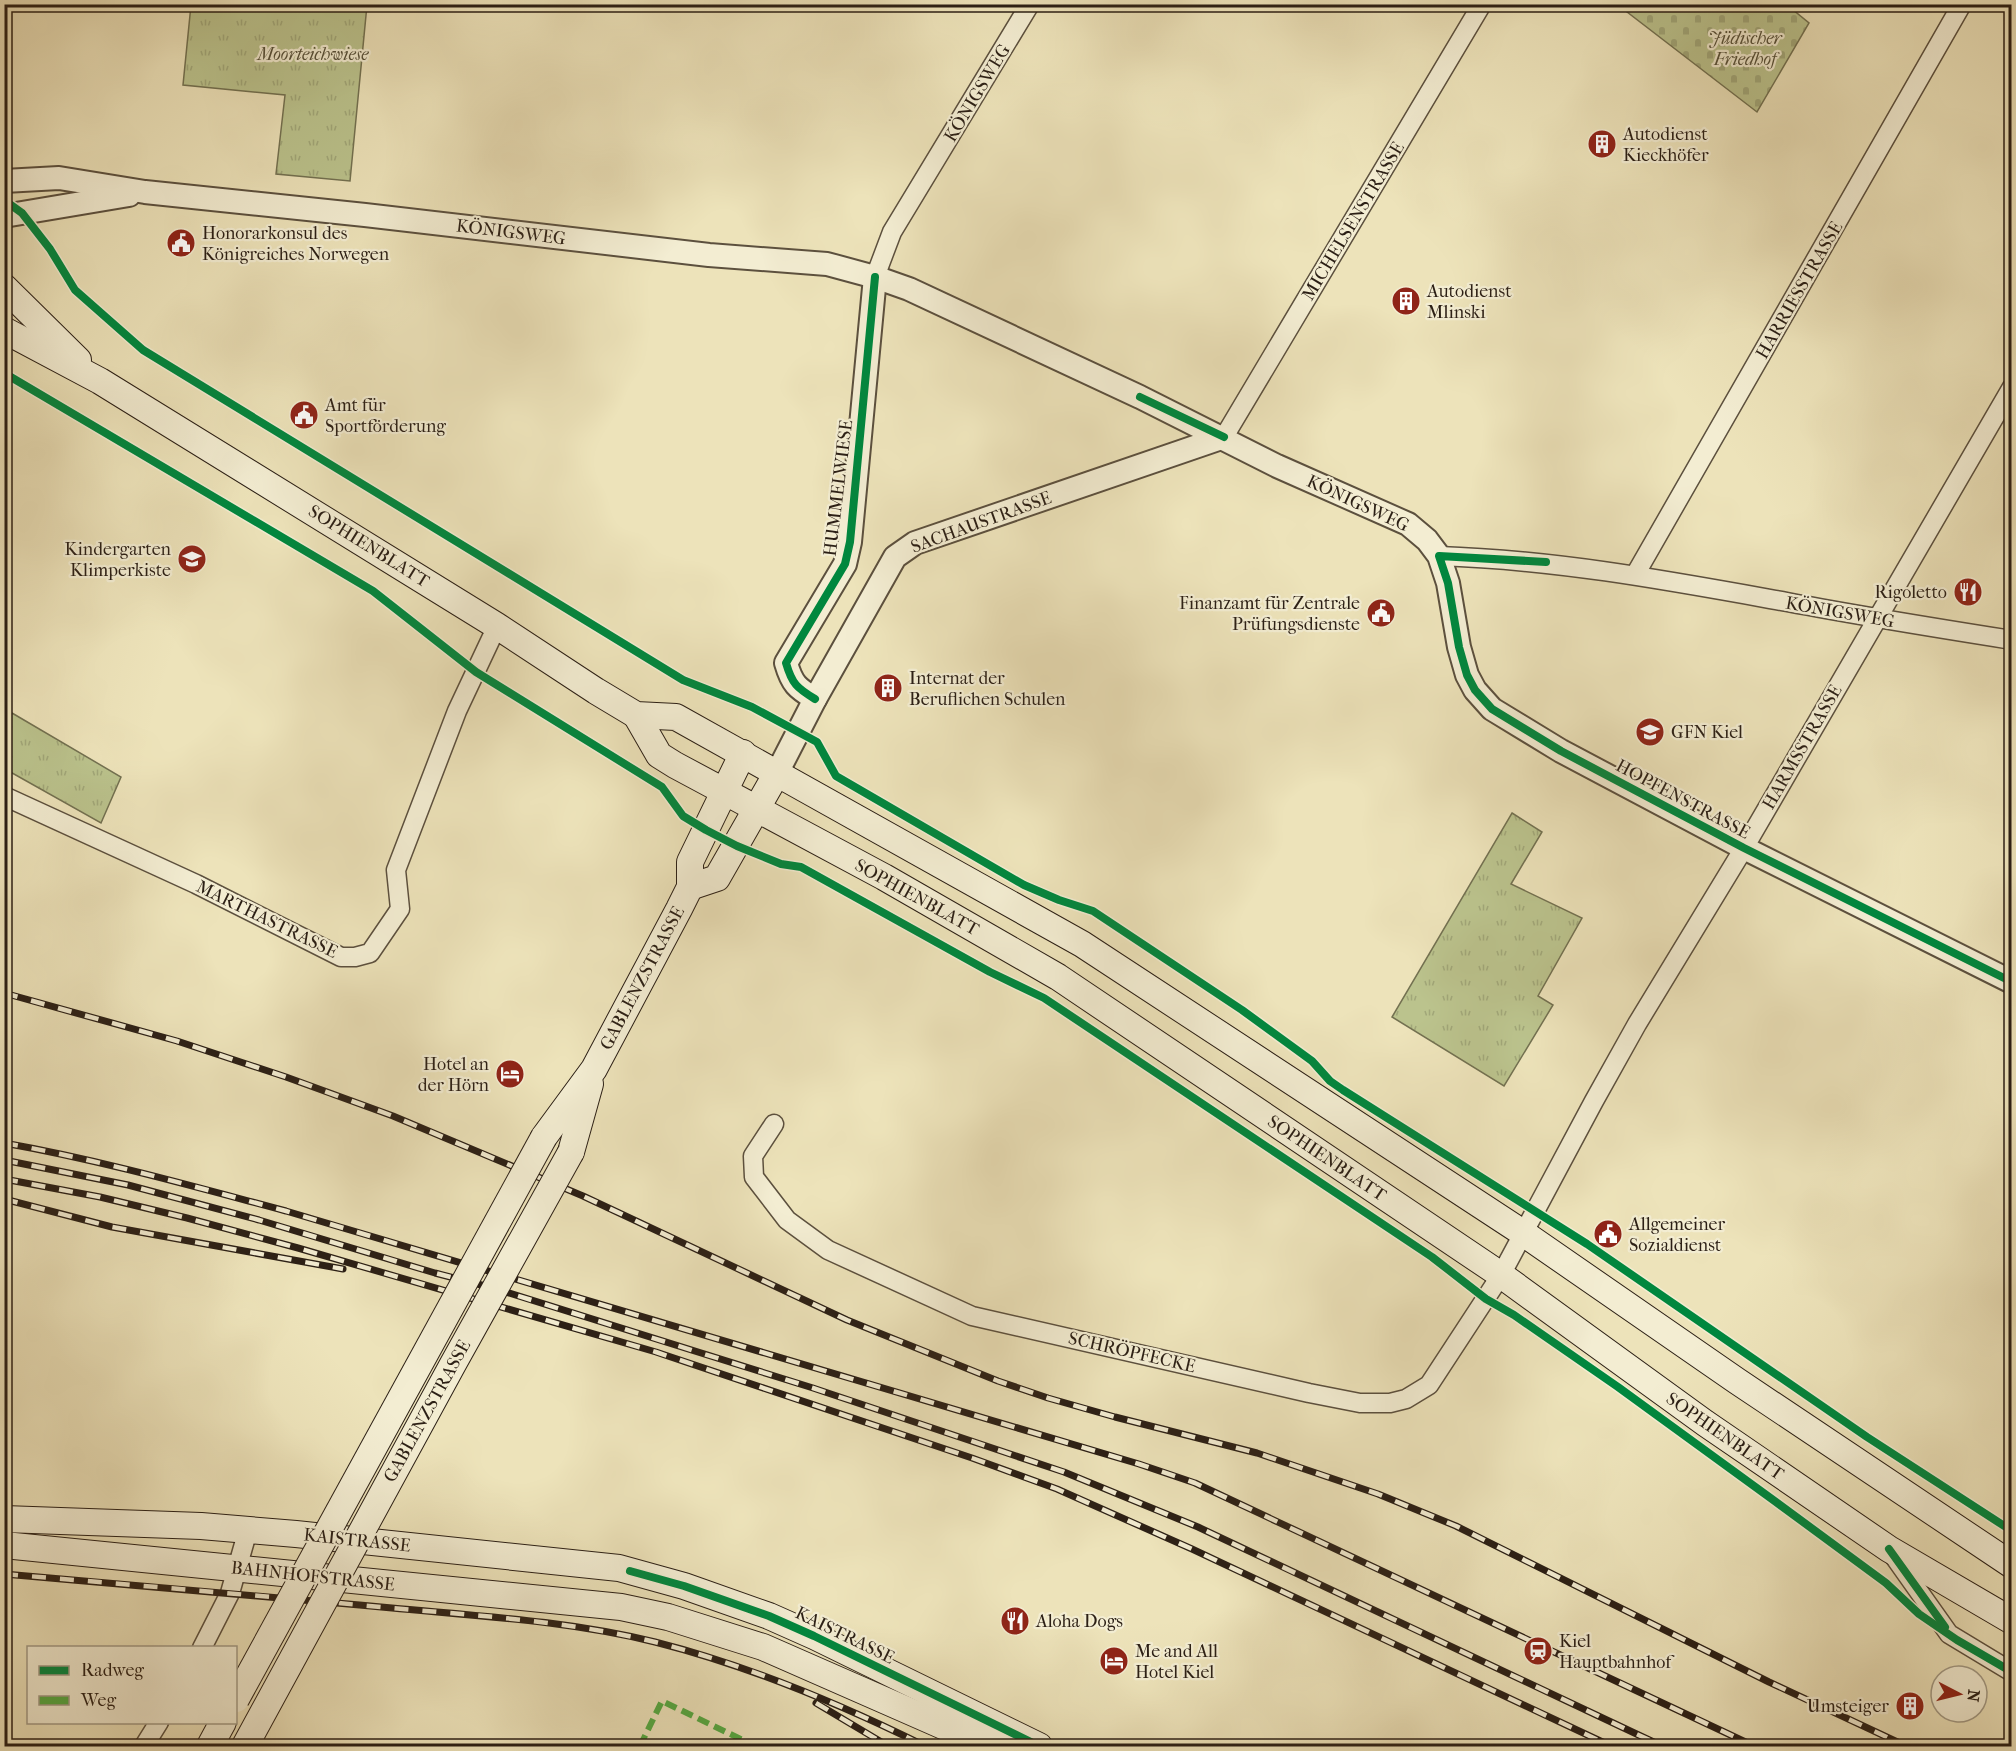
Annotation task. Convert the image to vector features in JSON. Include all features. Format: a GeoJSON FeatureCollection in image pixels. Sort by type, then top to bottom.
{"type":"FeatureCollection","features":[{"type":"Feature","properties":{"kind":"main road","name":"SOPHIENBLATT"},"geometry":{"type":"LineString","coordinates":[[4,288],[100,381]]}},
{"type":"Feature","properties":{"kind":"main road","name":"SOPHIENBLATT"},"geometry":{"type":"LineString","coordinates":[[4,330],[100,381],[497,626],[636,715],[676,717],[1082,944],[1523,1233],[1737,1381],[2012,1565]]}},
{"type":"Feature","properties":{"kind":"main road","name":"SOPHIENBLATT"},"geometry":{"type":"LineString","coordinates":[[636,715],[659,755],[884,877],[1059,976],[1501,1275],[1706,1423],[1889,1549],[2012,1621]]}},
{"type":"Feature","properties":{"kind":"main road","name":"GABLENZSTRASSE"},"geometry":{"type":"LineString","coordinates":[[237,1697],[544,1137],[594,1069],[690,887],[690,862],[743,753]]}},
{"type":"Feature","properties":{"kind":"main road","name":"GABLENZSTRASSE"},"geometry":{"type":"LineString","coordinates":[[690,887],[717,878],[758,810],[777,773]]}},
{"type":"Feature","properties":{"kind":"main road","name":"GABLENZSTRASSE"},"geometry":{"type":"LineString","coordinates":[[245,1746],[447,1374],[571,1152],[594,1069]]}},
{"type":"Feature","properties":{"kind":"main road"},"geometry":{"type":"LineString","coordinates":[[4,1520],[119,1522],[248,1530]]}},
{"type":"Feature","properties":{"kind":"main road","name":"KAISTRASSE"},"geometry":{"type":"LineString","coordinates":[[248,1530],[598,1564],[619,1568],[741,1605],[814,1636],[1039,1746]]}},
{"type":"Feature","properties":{"kind":"main road","name":"BAHNHOFSTRASSE"},"geometry":{"type":"LineString","coordinates":[[4,1545],[621,1607],[668,1617],[763,1647],[985,1746]]}},
{"type":"Feature","properties":{"kind":"main road"},"geometry":{"type":"LineString","coordinates":[[210,1746],[222,1724]]}},
{"type":"Feature","properties":{"kind":"street","name":"KÖNIGSWEG"},"geometry":{"type":"LineString","coordinates":[[875,277],[892,232],[1030,4]]}},
{"type":"Feature","properties":{"kind":"street","name":"MICHELSENSTRASSE"},"geometry":{"type":"LineString","coordinates":[[1224,437],[1482,4]]}},
{"type":"Feature","properties":{"kind":"street","name":"HARRIESSTRASSE"},"geometry":{"type":"LineString","coordinates":[[1635,575],[1962,4]]}},
{"type":"Feature","properties":{"kind":"street","name":"KÖNIGSWEG"},"geometry":{"type":"LineString","coordinates":[[4,181],[59,178],[145,192],[709,255],[827,264],[909,289],[1224,437],[1277,466],[1408,524],[1427,540],[1439,556],[1545,562],[1635,575],[2012,640]]}},
{"type":"Feature","properties":{"kind":"street","name":"KÖNIGSWEG"},"geometry":{"type":"LineString","coordinates":[[4,216],[145,192]]}},
{"type":"Feature","properties":{"kind":"street","name":"HUMMELWIESE"},"geometry":{"type":"LineString","coordinates":[[815,699],[800,690],[791,680],[786,663],[845,564],[850,542],[875,277]]}},
{"type":"Feature","properties":{"kind":"street","name":"HARMSSTRASSE"},"geometry":{"type":"LineString","coordinates":[[1523,1233],[1637,1024],[1744,848],[2012,387]]}},
{"type":"Feature","properties":{"kind":"street","name":"SACHAUSTRASSE"},"geometry":{"type":"LineString","coordinates":[[815,699],[895,557],[915,543],[1224,437]]}},
{"type":"Feature","properties":{"kind":"street","name":"HOPFENSTRASSE"},"geometry":{"type":"LineString","coordinates":[[1439,556],[1448,583],[1467,675],[1475,690],[1492,709],[1561,751],[1744,848],[2012,982]]}},
{"type":"Feature","properties":{"kind":"street","name":"MARTHASTRASSE"},"geometry":{"type":"LineString","coordinates":[[4,796],[196,884],[341,957],[370,954],[400,909],[396,870],[457,711],[497,626]]}},
{"type":"Feature","properties":{"kind":"street"},"geometry":{"type":"LineString","coordinates":[[777,773],[815,699]]}},
{"type":"Feature","properties":{"kind":"street","name":"SCHRÖPFECKE"},"geometry":{"type":"LineString","coordinates":[[774,1124],[753,1156],[754,1177],[787,1220],[828,1250],[972,1316],[1309,1393],[1360,1402],[1390,1403],[1406,1399],[1429,1385],[1501,1275],[1523,1233]]}},
{"type":"Feature","properties":{"kind":"street"},"geometry":{"type":"LineString","coordinates":[[203,1646],[224,1606],[248,1530]]}},
{"type":"Feature","properties":{"kind":"street"},"geometry":{"type":"LineString","coordinates":[[1889,1549],[1953,1637],[2012,1672]]}},
{"type":"Feature","properties":{"kind":"street"},"geometry":{"type":"LineString","coordinates":[[144,1746],[158,1724]]}},
{"type":"Feature","properties":{"kind":"green space","name":"Moorteichwiese"},"geometry":{"type":"Polygon","coordinates":[[[191,5],[367,5],[350,181],[276,174],[285,95],[183,85],[191,5]]]}},
{"type":"Feature","properties":{"kind":"green space","name":"Jüdischer Friedhof"},"geometry":{"type":"Polygon","coordinates":[[[1618,5],[1787,5],[1809,23],[1757,112],[1618,5]]]}},
{"type":"Feature","properties":{"kind":"green space"},"geometry":{"type":"Polygon","coordinates":[[[12,713],[121,777],[101,823],[5,769],[5,731],[12,713]]]}},
{"type":"Feature","properties":{"kind":"green space"},"geometry":{"type":"Polygon","coordinates":[[[1512,813],[1542,832],[1511,884],[1582,918],[1538,996],[1553,1005],[1504,1086],[1392,1017],[1512,813]]]}},
{"type":"Feature","properties":{"kind":"railway"},"geometry":{"type":"LineString","coordinates":[[4,993],[177,1041],[393,1116],[583,1196],[847,1320],[998,1381],[1115,1417],[1257,1453],[1378,1494],[1456,1526],[1769,1682],[1906,1746]]}},
{"type":"Feature","properties":{"kind":"railway"},"geometry":{"type":"LineString","coordinates":[[4,1143],[111,1165],[286,1211],[1139,1464],[1195,1483],[1754,1746]]}},
{"type":"Feature","properties":{"kind":"railway"},"geometry":{"type":"LineString","coordinates":[[4,1160],[128,1185],[259,1220],[493,1288],[813,1388],[1064,1472],[1198,1527],[1662,1746]]}},
{"type":"Feature","properties":{"kind":"railway"},"geometry":{"type":"LineString","coordinates":[[4,1179],[100,1197],[298,1248],[656,1352],[972,1458],[1057,1489],[1192,1549],[1611,1746]]}},
{"type":"Feature","properties":{"kind":"railway"},"geometry":{"type":"LineString","coordinates":[[4,1199],[112,1227],[343,1269]]}},
{"type":"Feature","properties":{"kind":"railway"},"geometry":{"type":"LineString","coordinates":[[4,1574],[491,1617],[557,1624],[623,1635],[725,1662],[759,1674],[859,1715],[925,1746]]}},
{"type":"Feature","properties":{"kind":"railway"},"geometry":{"type":"LineString","coordinates":[[816,1703],[888,1746]]}},
{"type":"Feature","properties":{"kind":"marked path"},"geometry":{"type":"LineString","coordinates":[[640,1746],[662,1701],[755,1746]]}},
{"type":"Feature","properties":{"kind":"cycle path"},"geometry":{"type":"LineString","coordinates":[[4,200],[22,213],[50,249],[75,290],[143,350],[683,680],[752,707],[817,742],[836,776],[1024,885],[1093,911],[1242,1010],[1312,1061],[1330,1081],[1343,1090],[1587,1244],[1867,1437],[2012,1531]]}},
{"type":"Feature","properties":{"kind":"cycle path"},"geometry":{"type":"LineString","coordinates":[[815,699],[796,685],[786,663],[845,564],[850,542],[875,277]]}},
{"type":"Feature","properties":{"kind":"cycle path"},"geometry":{"type":"LineString","coordinates":[[4,373],[373,591],[476,672],[662,787],[683,816],[706,830],[781,864],[801,867],[990,972],[1044,998],[1432,1257],[1486,1299],[1514,1315],[1618,1387],[1776,1502],[1886,1583],[1919,1614],[1957,1640],[2012,1672]]}},
{"type":"Feature","properties":{"kind":"cycle path"},"geometry":{"type":"LineString","coordinates":[[1140,397],[1224,437]]}},
{"type":"Feature","properties":{"kind":"cycle path"},"geometry":{"type":"LineString","coordinates":[[1546,562],[1439,556],[1448,583],[1459,647],[1467,675],[1475,690],[1492,709],[1561,751],[1744,848],[2012,982]]}},
{"type":"Feature","properties":{"kind":"cycle path"},"geometry":{"type":"LineString","coordinates":[[1889,1549],[1945,1627]]}},
{"type":"Feature","properties":{"kind":"cycle path"},"geometry":{"type":"LineString","coordinates":[[630,1571],[684,1586],[769,1616],[1039,1746]]}},
{"type":"Feature","properties":{"kind":"place","name":"Autodienst Kieckhöfer"},"geometry":{"type":"Point","coordinates":[1602,144]}},
{"type":"Feature","properties":{"kind":"place","name":"Honorarkonsul des Königreiches Norwegen"},"geometry":{"type":"Point","coordinates":[181,243]}},
{"type":"Feature","properties":{"kind":"place","name":"Autodienst Mlinski"},"geometry":{"type":"Point","coordinates":[1406,301]}},
{"type":"Feature","properties":{"kind":"place","name":"Amt für Sportförderung"},"geometry":{"type":"Point","coordinates":[304,415]}},
{"type":"Feature","properties":{"kind":"place","name":"Kindergarten Klimperkiste"},"geometry":{"type":"Point","coordinates":[192,559]}},
{"type":"Feature","properties":{"kind":"place","name":"Rigoletto"},"geometry":{"type":"Point","coordinates":[1968,592]}},
{"type":"Feature","properties":{"kind":"place","name":"Finanzamt für Zentrale Prüfungsdienste"},"geometry":{"type":"Point","coordinates":[1381,613]}},
{"type":"Feature","properties":{"kind":"place","name":"Internat der Beruflichen Schulen"},"geometry":{"type":"Point","coordinates":[888,688]}},
{"type":"Feature","properties":{"kind":"place","name":"GFN Kiel"},"geometry":{"type":"Point","coordinates":[1650,732]}},
{"type":"Feature","properties":{"kind":"place","name":"Hotel an der Hörn"},"geometry":{"type":"Point","coordinates":[510,1074]}},
{"type":"Feature","properties":{"kind":"place","name":"Allgemeiner Sozialdienst"},"geometry":{"type":"Point","coordinates":[1608,1234]}},
{"type":"Feature","properties":{"kind":"place","name":"Aloha Dogs"},"geometry":{"type":"Point","coordinates":[1015,1621]}},
{"type":"Feature","properties":{"kind":"place","name":"Kiel Hauptbahnhof"},"geometry":{"type":"Point","coordinates":[1538,1651]}},
{"type":"Feature","properties":{"kind":"place","name":"Me and All Hotel Kiel"},"geometry":{"type":"Point","coordinates":[1114,1661]}},
{"type":"Feature","properties":{"kind":"place","name":"Umsteiger"},"geometry":{"type":"Point","coordinates":[1910,1706]}}]}
